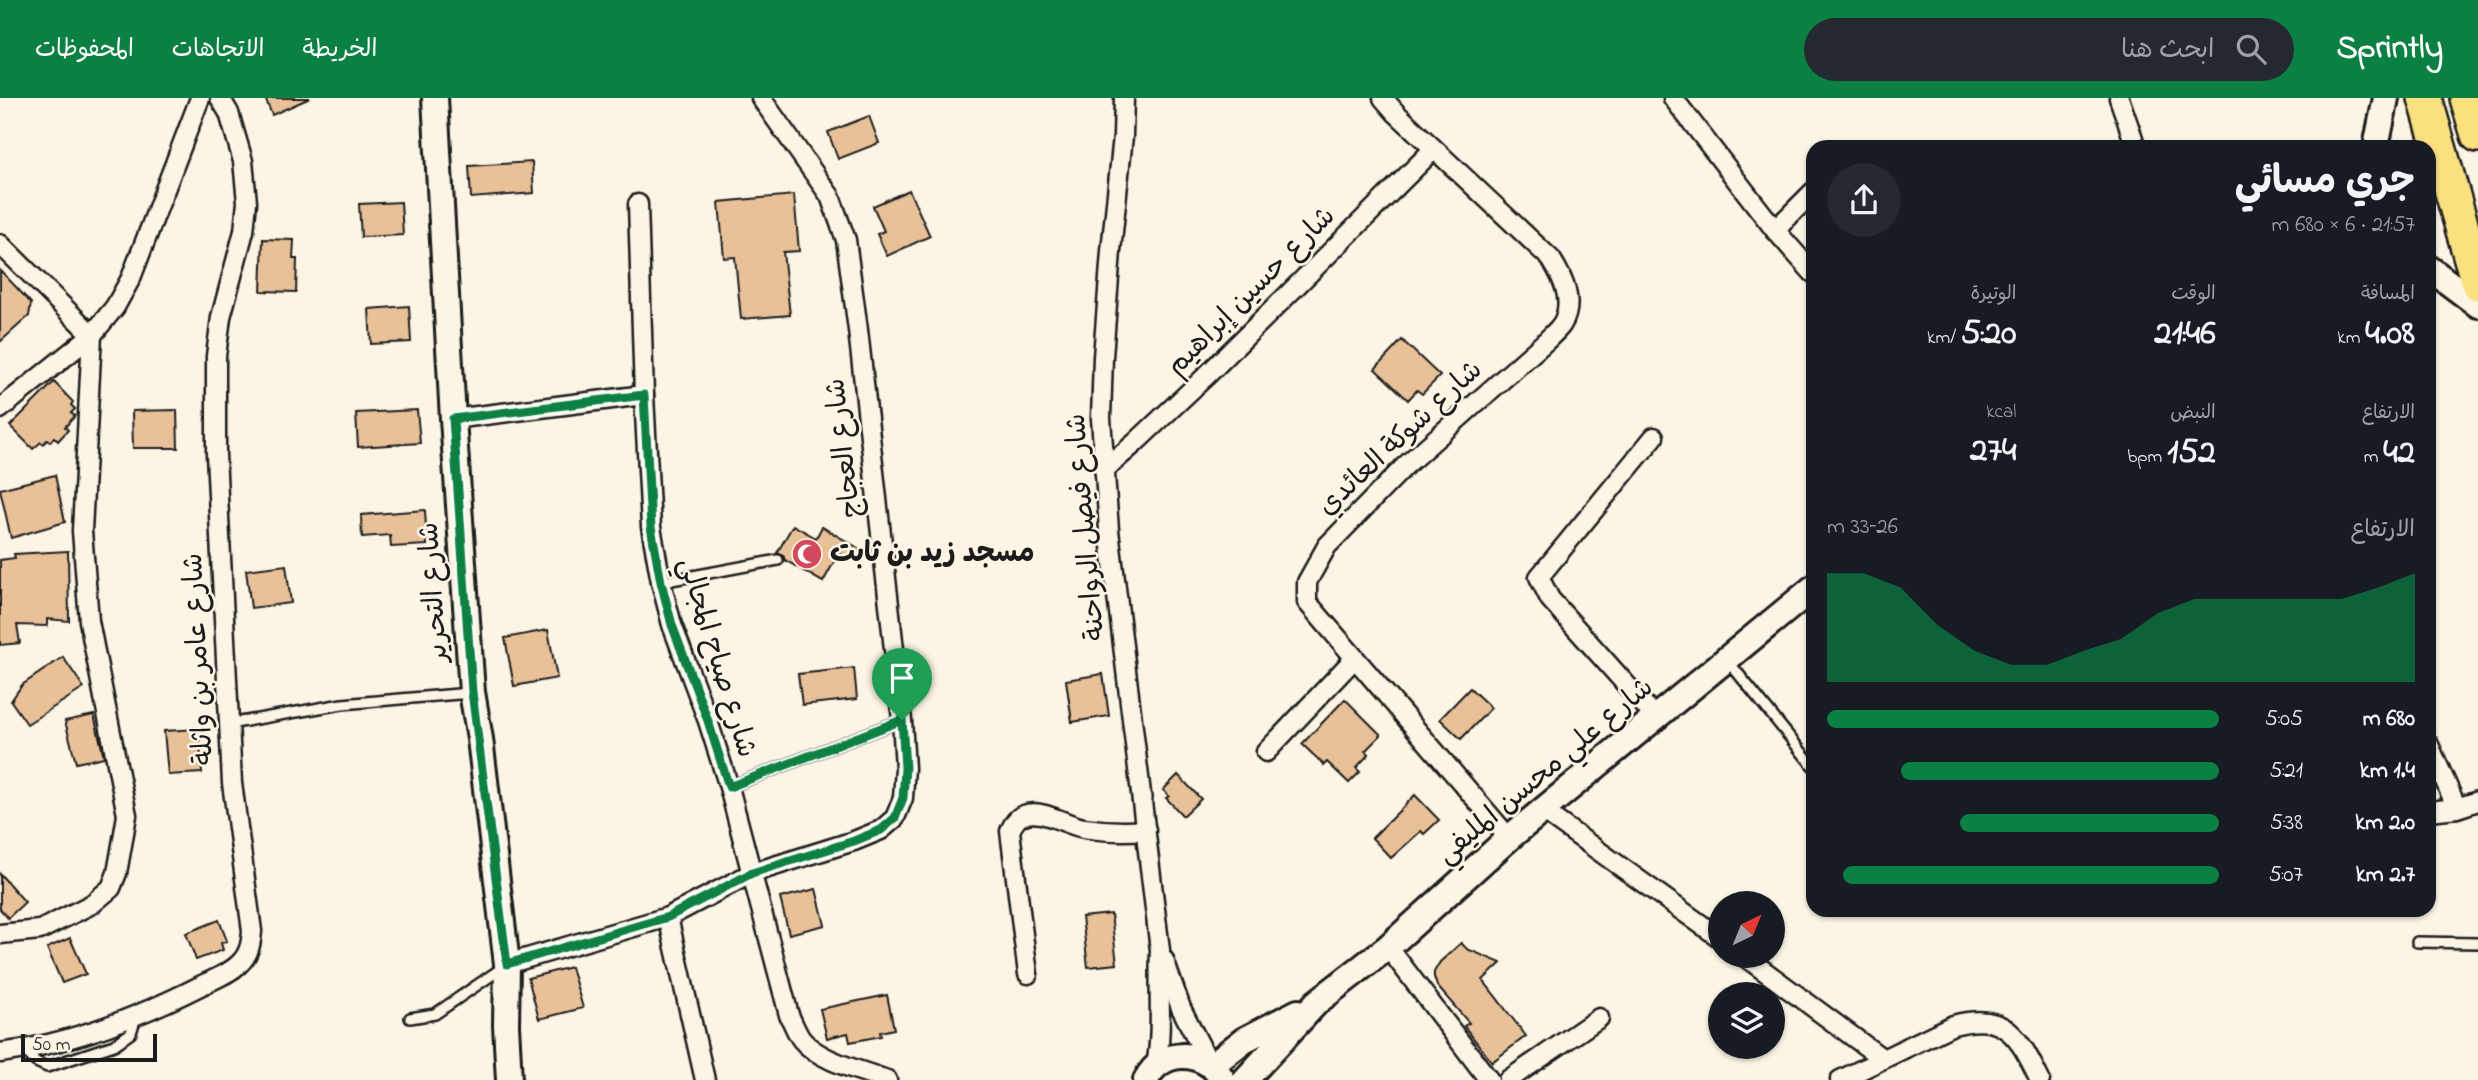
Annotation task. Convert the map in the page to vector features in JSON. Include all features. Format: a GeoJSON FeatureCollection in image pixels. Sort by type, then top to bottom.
{"type":"FeatureCollection","features":[{"type":"Feature","properties":{"kind":"highway"},"geometry":{"type":"LineString","coordinates":[[2425,98],[2478,283]]}},
{"type":"Feature","properties":{"kind":"highway"},"geometry":{"type":"LineString","coordinates":[[2467,98],[2478,135]]}},
{"type":"Feature","properties":{"kind":"street"},"geometry":{"type":"LineString","coordinates":[[0,409],[92,335],[115,307],[131,278],[200,98]]}},
{"type":"Feature","properties":{"kind":"street","name":"شارع عامر بن واثلة"},"geometry":{"type":"LineString","coordinates":[[0,1054],[65,1040],[137,1014],[228,972],[240,964],[250,949],[252,931],[232,783],[216,454],[216,356],[221,317],[244,231],[247,202],[243,161],[229,113],[220,98]]}},
{"type":"Feature","properties":{"kind":"street","name":"شارع التحرير"},"geometry":{"type":"LineString","coordinates":[[435,98],[472,692],[482,752],[507,964],[509,1080]]}},
{"type":"Feature","properties":{"kind":"street","name":"شارع العجاج"},"geometry":{"type":"LineString","coordinates":[[507,964],[668,917],[752,873],[881,830],[895,818],[903,798],[905,768],[902,720],[858,330],[845,240],[830,196],[761,98]]}},
{"type":"Feature","properties":{"kind":"street","name":"شارع فيصل الرواحنة"},"geometry":{"type":"LineString","coordinates":[[1124,98],[1103,357],[1101,418],[1109,530],[1160,950],[1159,1042],[1151,1073]]}},
{"type":"Feature","properties":{"kind":"street","name":"شارع شوكة العائدي"},"geometry":{"type":"LineString","coordinates":[[1383,98],[1551,259],[1565,282],[1567,306],[1562,324],[1546,341],[1406,465],[1326,545],[1307,582],[1307,602],[1509,838]]}},
{"type":"Feature","properties":{"kind":"street"},"geometry":{"type":"LineString","coordinates":[[1673,98],[1775,230],[1806,265]]}},
{"type":"Feature","properties":{"kind":"street"},"geometry":{"type":"LineString","coordinates":[[2119,98],[2134,140]]}},
{"type":"Feature","properties":{"kind":"street"},"geometry":{"type":"LineString","coordinates":[[2377,140],[2386,98]]}},
{"type":"Feature","properties":{"kind":"street","name":"شارع حسين إبراهيم"},"geometry":{"type":"LineString","coordinates":[[1104,470],[1205,377],[1434,149]]}},
{"type":"Feature","properties":{"kind":"street"},"geometry":{"type":"LineString","coordinates":[[1775,230],[1806,199]]}},
{"type":"Feature","properties":{"kind":"street","name":"شارع صياح المجالي"},"geometry":{"type":"LineString","coordinates":[[638,204],[651,527],[672,625],[729,787],[789,1015],[802,1040],[840,1063],[887,1080]]}},
{"type":"Feature","properties":{"kind":"street"},"geometry":{"type":"LineString","coordinates":[[0,244],[92,335],[82,531],[89,621],[127,815],[117,873],[111,888],[92,904],[40,930],[0,934]]}},
{"type":"Feature","properties":{"kind":"street"},"geometry":{"type":"LineString","coordinates":[[2436,273],[2478,305]]}},
{"type":"Feature","properties":{"kind":"street"},"geometry":{"type":"LineString","coordinates":[[453,419],[644,395]]}},
{"type":"Feature","properties":{"kind":"street"},"geometry":{"type":"LineString","coordinates":[[1654,437],[1539,577],[1550,599],[1656,718]]}},
{"type":"Feature","properties":{"kind":"street","name":"شارع علي محسن المليفي"},"geometry":{"type":"LineString","coordinates":[[1245,1080],[1317,1002],[1388,947],[1509,838],[1806,593]]}},
{"type":"Feature","properties":{"kind":"street"},"geometry":{"type":"LineString","coordinates":[[1266,752],[1355,658]]}},
{"type":"Feature","properties":{"kind":"street"},"geometry":{"type":"LineString","coordinates":[[2436,761],[2457,808]]}},
{"type":"Feature","properties":{"kind":"street"},"geometry":{"type":"LineString","coordinates":[[2436,810],[2457,808],[2478,801]]}},
{"type":"Feature","properties":{"kind":"street"},"geometry":{"type":"LineString","coordinates":[[1543,811],[1708,928]]}},
{"type":"Feature","properties":{"kind":"street"},"geometry":{"type":"LineString","coordinates":[[1028,974],[1010,831],[1014,821],[1023,815],[1034,813],[1082,828],[1128,832],[1146,830]]}},
{"type":"Feature","properties":{"kind":"street"},"geometry":{"type":"LineString","coordinates":[[668,917],[705,1080]]}},
{"type":"Feature","properties":{"kind":"street"},"geometry":{"type":"LineString","coordinates":[[1388,947],[1489,1080]]}},
{"type":"Feature","properties":{"kind":"street","name":"شارع فيصل الرواحنة"},"geometry":{"type":"LineString","coordinates":[[1160,950],[1181,1008],[1214,1069]]}},
{"type":"Feature","properties":{"kind":"street"},"geometry":{"type":"LineString","coordinates":[[1760,968],[1883,1059]]}},
{"type":"Feature","properties":{"kind":"street","name":"شارع علي محسن المليفي"},"geometry":{"type":"LineString","coordinates":[[1214,1069],[1244,1040],[1317,1002]]}},
{"type":"Feature","properties":{"kind":"street"},"geometry":{"type":"LineString","coordinates":[[1508,1080],[1599,1018]]}},
{"type":"Feature","properties":{"kind":"street"},"geometry":{"type":"LineString","coordinates":[[1840,1080],[1953,1025],[1973,1020],[1992,1022],[2007,1029],[2024,1048],[2040,1080]]}},
{"type":"Feature","properties":{"kind":"street"},"geometry":{"type":"LineString","coordinates":[[1151,1073],[1176,1056],[1199,1058],[1214,1069]]}},
{"type":"Feature","properties":{"kind":"lane"},"geometry":{"type":"LineString","coordinates":[[661,582],[778,560]]}},
{"type":"Feature","properties":{"kind":"lane"},"geometry":{"type":"LineString","coordinates":[[1727,660],[1806,757]]}},
{"type":"Feature","properties":{"kind":"lane"},"geometry":{"type":"LineString","coordinates":[[229,724],[342,705],[472,692]]}},
{"type":"Feature","properties":{"kind":"lane"},"geometry":{"type":"LineString","coordinates":[[729,787],[902,720]]}},
{"type":"Feature","properties":{"kind":"lane"},"geometry":{"type":"LineString","coordinates":[[2417,942],[2478,943]]}},
{"type":"Feature","properties":{"kind":"lane"},"geometry":{"type":"LineString","coordinates":[[410,1018],[435,1014],[507,964]]}},
{"type":"Feature","properties":{"kind":"building"},"geometry":{"type":"Polygon","coordinates":[[[265,98],[310,98],[272,115],[265,98]]]}},
{"type":"Feature","properties":{"kind":"building"},"geometry":{"type":"Polygon","coordinates":[[[869,116],[879,143],[838,159],[828,132],[869,116]]]}},
{"type":"Feature","properties":{"kind":"building"},"geometry":{"type":"Polygon","coordinates":[[[532,162],[534,193],[471,198],[469,166],[532,162]]]}},
{"type":"Feature","properties":{"kind":"building"},"geometry":{"type":"Polygon","coordinates":[[[909,190],[930,236],[887,256],[877,234],[884,231],[873,206],[909,190]]]}},
{"type":"Feature","properties":{"kind":"building"},"geometry":{"type":"Polygon","coordinates":[[[794,195],[799,251],[783,252],[790,315],[741,319],[735,257],[724,258],[719,202],[794,195]]]}},
{"type":"Feature","properties":{"kind":"building"},"geometry":{"type":"Polygon","coordinates":[[[401,202],[403,235],[361,237],[359,204],[401,202]]]}},
{"type":"Feature","properties":{"kind":"building"},"geometry":{"type":"Polygon","coordinates":[[[263,239],[294,240],[293,259],[297,259],[296,292],[261,291],[263,239]]]}},
{"type":"Feature","properties":{"kind":"building"},"geometry":{"type":"Polygon","coordinates":[[[0,270],[31,303],[29,316],[0,342],[0,270]]]}},
{"type":"Feature","properties":{"kind":"building"},"geometry":{"type":"Polygon","coordinates":[[[409,306],[411,342],[371,344],[369,309],[409,306]]]}},
{"type":"Feature","properties":{"kind":"building"},"geometry":{"type":"Polygon","coordinates":[[[1402,340],[1440,376],[1422,394],[1417,390],[1408,400],[1375,369],[1402,340]]]}},
{"type":"Feature","properties":{"kind":"building"},"geometry":{"type":"Polygon","coordinates":[[[54,382],[73,402],[71,405],[75,409],[71,413],[75,416],[58,441],[54,437],[50,442],[41,442],[33,449],[10,426],[54,382]]]}},
{"type":"Feature","properties":{"kind":"building"},"geometry":{"type":"Polygon","coordinates":[[[177,410],[178,448],[133,448],[132,411],[177,410]]]}},
{"type":"Feature","properties":{"kind":"building"},"geometry":{"type":"Polygon","coordinates":[[[417,410],[420,443],[358,447],[356,413],[417,410]]]}},
{"type":"Feature","properties":{"kind":"building"},"geometry":{"type":"Polygon","coordinates":[[[55,475],[65,522],[11,538],[0,489],[55,475]]]}},
{"type":"Feature","properties":{"kind":"building"},"geometry":{"type":"Polygon","coordinates":[[[425,510],[427,545],[391,547],[390,535],[362,537],[361,515],[425,510]]]}},
{"type":"Feature","properties":{"kind":"building","name":"مسجد زيد بن ثابت"},"geometry":{"type":"Polygon","coordinates":[[[793,525],[816,538],[822,527],[860,549],[853,561],[839,553],[823,582],[777,553],[793,525]]]}},
{"type":"Feature","properties":{"kind":"building"},"geometry":{"type":"Polygon","coordinates":[[[68,551],[69,621],[47,619],[47,626],[17,625],[20,643],[0,645],[0,560],[15,558],[14,554],[68,551]]]}},
{"type":"Feature","properties":{"kind":"building"},"geometry":{"type":"Polygon","coordinates":[[[286,565],[291,603],[251,608],[246,570],[286,565]]]}},
{"type":"Feature","properties":{"kind":"building"},"geometry":{"type":"Polygon","coordinates":[[[548,630],[557,678],[514,686],[505,638],[548,630]]]}},
{"type":"Feature","properties":{"kind":"building"},"geometry":{"type":"Polygon","coordinates":[[[63,657],[84,688],[27,724],[11,701],[22,685],[63,657]]]}},
{"type":"Feature","properties":{"kind":"building"},"geometry":{"type":"Polygon","coordinates":[[[854,668],[857,699],[802,705],[798,674],[854,668]]]}},
{"type":"Feature","properties":{"kind":"building"},"geometry":{"type":"Polygon","coordinates":[[[1103,674],[1109,716],[1072,722],[1066,680],[1103,674]]]}},
{"type":"Feature","properties":{"kind":"building"},"geometry":{"type":"Polygon","coordinates":[[[1470,688],[1491,708],[1461,739],[1440,719],[1470,688]]]}},
{"type":"Feature","properties":{"kind":"building"},"geometry":{"type":"Polygon","coordinates":[[[1345,699],[1381,735],[1365,751],[1369,754],[1356,768],[1360,772],[1349,783],[1327,762],[1324,765],[1302,744],[1345,699]]]}},
{"type":"Feature","properties":{"kind":"building"},"geometry":{"type":"Polygon","coordinates":[[[94,715],[104,757],[76,763],[65,721],[94,715]]]}},
{"type":"Feature","properties":{"kind":"building"},"geometry":{"type":"Polygon","coordinates":[[[199,729],[202,773],[168,775],[164,731],[199,729]]]}},
{"type":"Feature","properties":{"kind":"building"},"geometry":{"type":"Polygon","coordinates":[[[1178,775],[1201,799],[1183,816],[1166,798],[1169,796],[1163,790],[1178,775]]]}},
{"type":"Feature","properties":{"kind":"building"},"geometry":{"type":"Polygon","coordinates":[[[1415,795],[1439,820],[1424,834],[1421,831],[1391,858],[1372,838],[1415,795]]]}},
{"type":"Feature","properties":{"kind":"building"},"geometry":{"type":"Polygon","coordinates":[[[0,874],[25,902],[8,918],[0,909],[0,874]]]}},
{"type":"Feature","properties":{"kind":"building"},"geometry":{"type":"Polygon","coordinates":[[[816,889],[825,925],[789,934],[780,898],[816,889]]]}},
{"type":"Feature","properties":{"kind":"building"},"geometry":{"type":"Polygon","coordinates":[[[1111,914],[1117,964],[1088,967],[1082,917],[1111,914]]]}},
{"type":"Feature","properties":{"kind":"building"},"geometry":{"type":"Polygon","coordinates":[[[219,920],[227,941],[221,943],[223,950],[196,960],[186,933],[219,920]]]}},
{"type":"Feature","properties":{"kind":"building"},"geometry":{"type":"Polygon","coordinates":[[[70,938],[86,974],[62,983],[47,948],[70,938]]]}},
{"type":"Feature","properties":{"kind":"building"},"geometry":{"type":"Polygon","coordinates":[[[1461,943],[1467,949],[1501,963],[1483,980],[1526,1036],[1492,1062],[1464,1026],[1469,1023],[1437,986],[1434,977],[1440,962],[1461,943]]]}},
{"type":"Feature","properties":{"kind":"building"},"geometry":{"type":"Polygon","coordinates":[[[571,967],[583,1008],[539,1019],[528,978],[571,967]]]}},
{"type":"Feature","properties":{"kind":"building"},"geometry":{"type":"Polygon","coordinates":[[[887,995],[894,1029],[880,1032],[881,1036],[850,1042],[848,1033],[827,1038],[820,1009],[887,995]]]}},
{"type":"Feature","properties":{"kind":"place","name":"مسجد زيد بن ثابت"},"geometry":{"type":"Point","coordinates":[807,554]}},
{"type":"Feature","properties":{"kind":"route"},"geometry":{"type":"LineString","coordinates":[[644,395],[651,527],[661,582],[672,625],[729,787],[902,720],[905,768],[903,798],[895,818],[881,830],[752,873],[668,917],[507,964],[472,692],[453,419],[644,395]]}}]}
